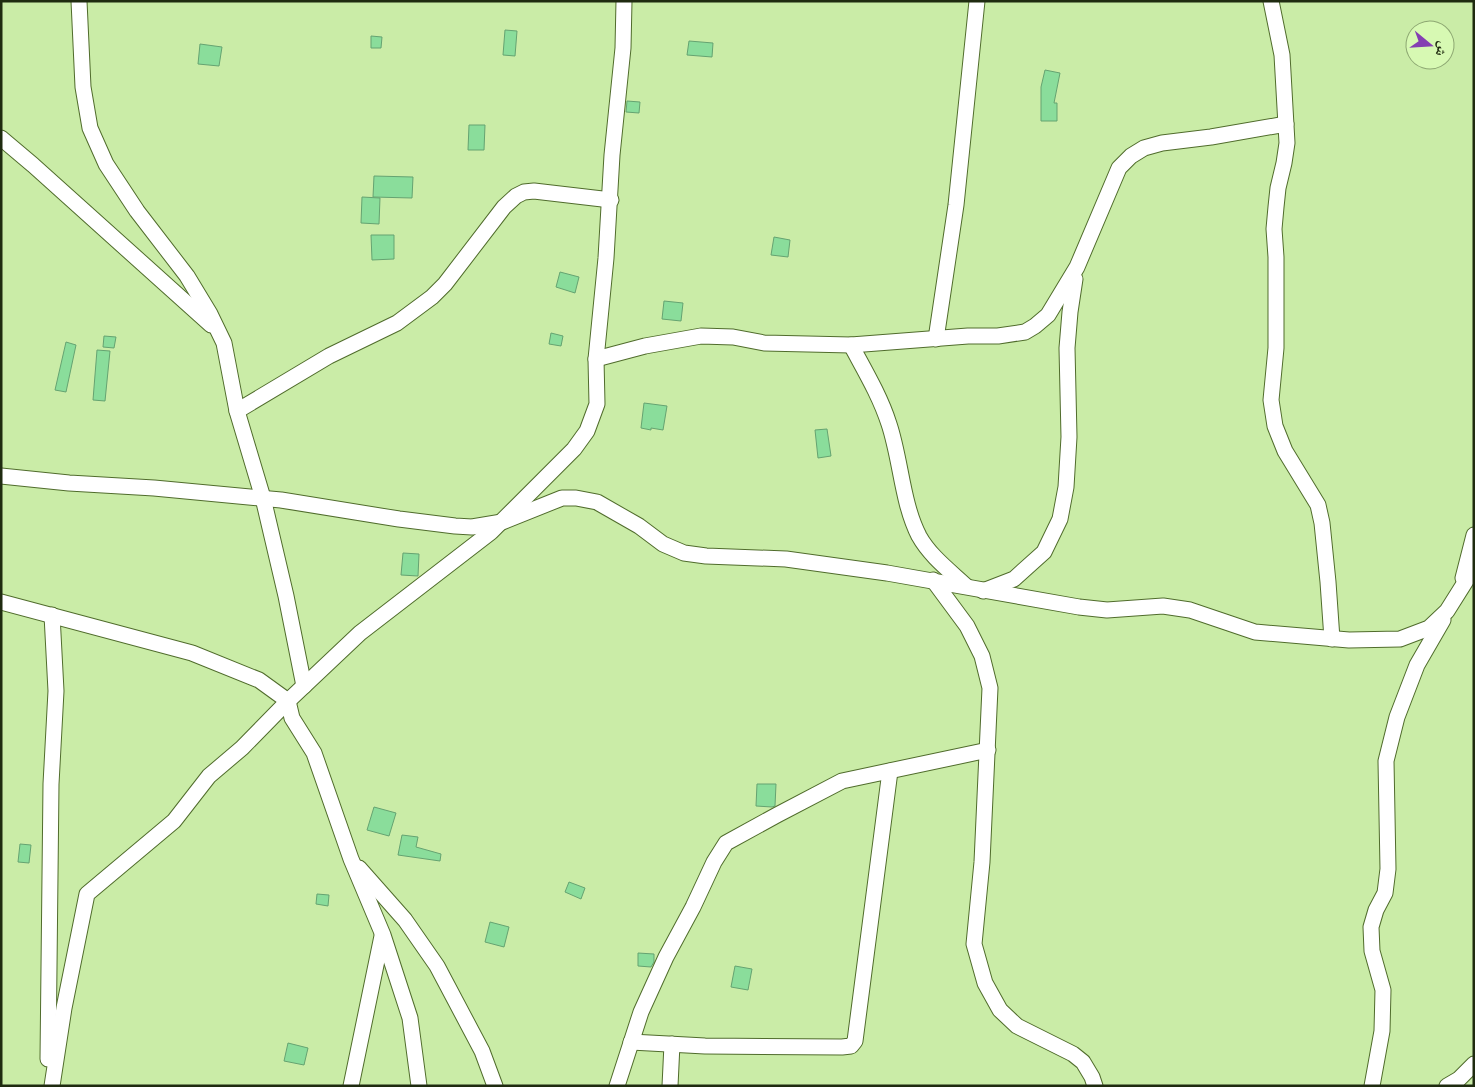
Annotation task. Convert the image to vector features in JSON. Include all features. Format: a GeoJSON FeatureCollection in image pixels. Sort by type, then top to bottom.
{"type":"FeatureCollection","features":[{"type":"Feature","properties":{"kind":"street"},"geometry":{"type":"LineString","coordinates":[[79,1],[83,87],[90,128],[106,164],[137,211],[187,276],[210,314],[224,343],[237,411],[263,498],[286,596],[304,686]]}},
{"type":"Feature","properties":{"kind":"street"},"geometry":{"type":"LineString","coordinates":[[936,338],[956,206],[977,1]]}},
{"type":"Feature","properties":{"kind":"street"},"geometry":{"type":"LineString","coordinates":[[1271,1],[1282,55],[1287,143],[1275,214],[1276,348],[1271,400],[1275,426],[1285,451],[1318,505],[1322,523],[1332,639]]}},
{"type":"Feature","properties":{"kind":"street"},"geometry":{"type":"LineString","coordinates":[[52,1086],[64,1008],[87,894],[174,821],[209,776],[242,748],[288,701],[360,633],[502,522],[574,449],[587,431],[597,404],[596,359],[611,200],[612,155],[622,48],[624,3]]}},
{"type":"Feature","properties":{"kind":"street"},"geometry":{"type":"LineString","coordinates":[[596,359],[645,346],[700,336],[733,337],[764,343],[851,345],[968,336],[998,336],[1025,332],[1048,316],[1077,267],[1119,168],[1131,156],[1144,148],[1162,143],[1286,124]]}},
{"type":"Feature","properties":{"kind":"street"},"geometry":{"type":"LineString","coordinates":[[1,138],[218,331]]}},
{"type":"Feature","properties":{"kind":"street"},"geometry":{"type":"LineString","coordinates":[[237,411],[329,356],[397,323],[432,297],[445,284],[504,207],[516,196],[524,192],[534,191],[611,200]]}},
{"type":"Feature","properties":{"kind":"street"},"geometry":{"type":"LineString","coordinates":[[983,591],[1014,579],[1044,552],[1060,519],[1066,487],[1069,436],[1067,348],[1077,267]]}},
{"type":"Feature","properties":{"kind":"street"},"geometry":{"type":"LineString","coordinates":[[851,345],[881,402],[889,423],[910,510],[919,536],[935,558],[968,588]]}},
{"type":"Feature","properties":{"kind":"street"},"geometry":{"type":"LineString","coordinates":[[1,476],[263,498],[472,527],[502,522],[562,498],[576,498],[596,502],[638,526],[663,544],[684,553],[706,556],[786,559],[933,580],[1079,608],[1106,610],[1163,606],[1190,610],[1255,632],[1332,639],[1400,639],[1429,628],[1447,611]]}},
{"type":"Feature","properties":{"kind":"street"},"geometry":{"type":"LineString","coordinates":[[1460,589],[1474,535]]}},
{"type":"Feature","properties":{"kind":"street"},"geometry":{"type":"LineString","coordinates":[[1372,1086],[1382,1031],[1382,990],[1372,951],[1371,928],[1376,910],[1385,894],[1388,869],[1386,761],[1397,717],[1417,665],[1474,568]]}},
{"type":"Feature","properties":{"kind":"street"},"geometry":{"type":"LineString","coordinates":[[933,580],[967,626],[982,656],[990,688],[982,862],[974,944],[985,983],[1000,1010],[1017,1026],[1057,1048],[1073,1054],[1083,1062],[1095,1086]]}},
{"type":"Feature","properties":{"kind":"street"},"geometry":{"type":"LineString","coordinates":[[1,602],[192,652],[259,680],[288,701],[292,718],[314,753],[351,859],[383,935],[410,1018],[419,1086]]}},
{"type":"Feature","properties":{"kind":"street"},"geometry":{"type":"LineString","coordinates":[[48,1086],[51,784],[56,691],[52,616]]}},
{"type":"Feature","properties":{"kind":"street"},"geometry":{"type":"LineString","coordinates":[[617,1086],[641,1012],[666,957],[693,907],[714,862],[726,843],[776,814],[842,781],[988,750]]}},
{"type":"Feature","properties":{"kind":"street"},"geometry":{"type":"LineString","coordinates":[[631,1042],[714,1046],[851,1046],[855,1040],[890,771]]}},
{"type":"Feature","properties":{"kind":"street"},"geometry":{"type":"LineString","coordinates":[[351,859],[405,920],[437,966],[482,1051],[496,1086]]}},
{"type":"Feature","properties":{"kind":"street"},"geometry":{"type":"LineString","coordinates":[[351,1086],[383,935]]}},
{"type":"Feature","properties":{"kind":"street"},"geometry":{"type":"LineString","coordinates":[[670,1086],[672,1044]]}},
{"type":"Feature","properties":{"kind":"street"},"geometry":{"type":"LineString","coordinates":[[1447,1086],[1459,1079],[1474,1064]]}},
{"type":"Feature","properties":{"kind":"building"},"geometry":{"type":"Polygon","coordinates":[[[505,30],[517,31],[515,56],[503,55],[505,30]]]}},
{"type":"Feature","properties":{"kind":"building"},"geometry":{"type":"Polygon","coordinates":[[[371,36],[382,37],[381,48],[371,48],[371,36]]]}},
{"type":"Feature","properties":{"kind":"building"},"geometry":{"type":"Polygon","coordinates":[[[689,41],[713,43],[712,57],[687,55],[689,41]]]}},
{"type":"Feature","properties":{"kind":"building"},"geometry":{"type":"Polygon","coordinates":[[[200,44],[222,47],[219,66],[198,64],[200,44]]]}},
{"type":"Feature","properties":{"kind":"building"},"geometry":{"type":"Polygon","coordinates":[[[1045,70],[1060,73],[1054,103],[1057,103],[1057,121],[1041,121],[1041,87],[1045,70]]]}},
{"type":"Feature","properties":{"kind":"building"},"geometry":{"type":"Polygon","coordinates":[[[627,101],[640,102],[639,113],[626,112],[627,101]]]}},
{"type":"Feature","properties":{"kind":"building"},"geometry":{"type":"Polygon","coordinates":[[[469,125],[485,125],[484,150],[468,150],[469,125]]]}},
{"type":"Feature","properties":{"kind":"building"},"geometry":{"type":"Polygon","coordinates":[[[374,176],[413,177],[412,198],[373,197],[374,176]]]}},
{"type":"Feature","properties":{"kind":"building"},"geometry":{"type":"Polygon","coordinates":[[[362,197],[380,198],[379,224],[361,223],[362,197]]]}},
{"type":"Feature","properties":{"kind":"building"},"geometry":{"type":"Polygon","coordinates":[[[371,235],[394,235],[394,259],[372,260],[371,235]]]}},
{"type":"Feature","properties":{"kind":"building"},"geometry":{"type":"Polygon","coordinates":[[[774,237],[790,240],[788,257],[771,255],[774,237]]]}},
{"type":"Feature","properties":{"kind":"building"},"geometry":{"type":"Polygon","coordinates":[[[560,272],[579,277],[575,293],[556,287],[560,272]]]}},
{"type":"Feature","properties":{"kind":"building"},"geometry":{"type":"Polygon","coordinates":[[[664,301],[683,303],[681,321],[662,319],[664,301]]]}},
{"type":"Feature","properties":{"kind":"building"},"geometry":{"type":"Polygon","coordinates":[[[551,333],[563,336],[561,346],[549,344],[551,333]]]}},
{"type":"Feature","properties":{"kind":"building"},"geometry":{"type":"Polygon","coordinates":[[[104,336],[116,337],[114,348],[103,347],[104,336]]]}},
{"type":"Feature","properties":{"kind":"building"},"geometry":{"type":"Polygon","coordinates":[[[66,342],[76,345],[66,392],[55,390],[66,342]]]}},
{"type":"Feature","properties":{"kind":"building"},"geometry":{"type":"Polygon","coordinates":[[[97,350],[110,351],[105,401],[93,400],[97,350]]]}},
{"type":"Feature","properties":{"kind":"building"},"geometry":{"type":"Polygon","coordinates":[[[644,403],[667,406],[663,430],[641,428],[644,403]]]}},
{"type":"Feature","properties":{"kind":"building"},"geometry":{"type":"Polygon","coordinates":[[[827,429],[831,456],[818,458],[815,430],[827,429]]]}},
{"type":"Feature","properties":{"kind":"building"},"geometry":{"type":"Polygon","coordinates":[[[403,553],[419,554],[418,576],[401,575],[403,553]]]}},
{"type":"Feature","properties":{"kind":"building"},"geometry":{"type":"Polygon","coordinates":[[[757,784],[776,784],[775,806],[756,806],[757,784]]]}},
{"type":"Feature","properties":{"kind":"building"},"geometry":{"type":"Polygon","coordinates":[[[374,807],[396,813],[389,836],[367,830],[374,807]]]}},
{"type":"Feature","properties":{"kind":"building"},"geometry":{"type":"Polygon","coordinates":[[[402,835],[418,837],[416,847],[441,854],[440,861],[398,855],[402,835]]]}},
{"type":"Feature","properties":{"kind":"building"},"geometry":{"type":"Polygon","coordinates":[[[20,844],[31,845],[29,863],[18,862],[20,844]]]}},
{"type":"Feature","properties":{"kind":"building"},"geometry":{"type":"Polygon","coordinates":[[[569,882],[585,888],[581,899],[565,892],[569,882]]]}},
{"type":"Feature","properties":{"kind":"building"},"geometry":{"type":"Polygon","coordinates":[[[317,894],[329,895],[328,906],[316,904],[317,894]]]}},
{"type":"Feature","properties":{"kind":"building"},"geometry":{"type":"Polygon","coordinates":[[[490,922],[509,927],[504,947],[485,942],[490,922]]]}},
{"type":"Feature","properties":{"kind":"building"},"geometry":{"type":"Polygon","coordinates":[[[638,953],[654,954],[654,962],[651,967],[638,966],[638,953]]]}},
{"type":"Feature","properties":{"kind":"building"},"geometry":{"type":"Polygon","coordinates":[[[735,966],[752,969],[748,990],[731,987],[735,966]]]}},
{"type":"Feature","properties":{"kind":"building"},"geometry":{"type":"Polygon","coordinates":[[[288,1043],[308,1048],[304,1065],[284,1061],[288,1043]]]}}]}
